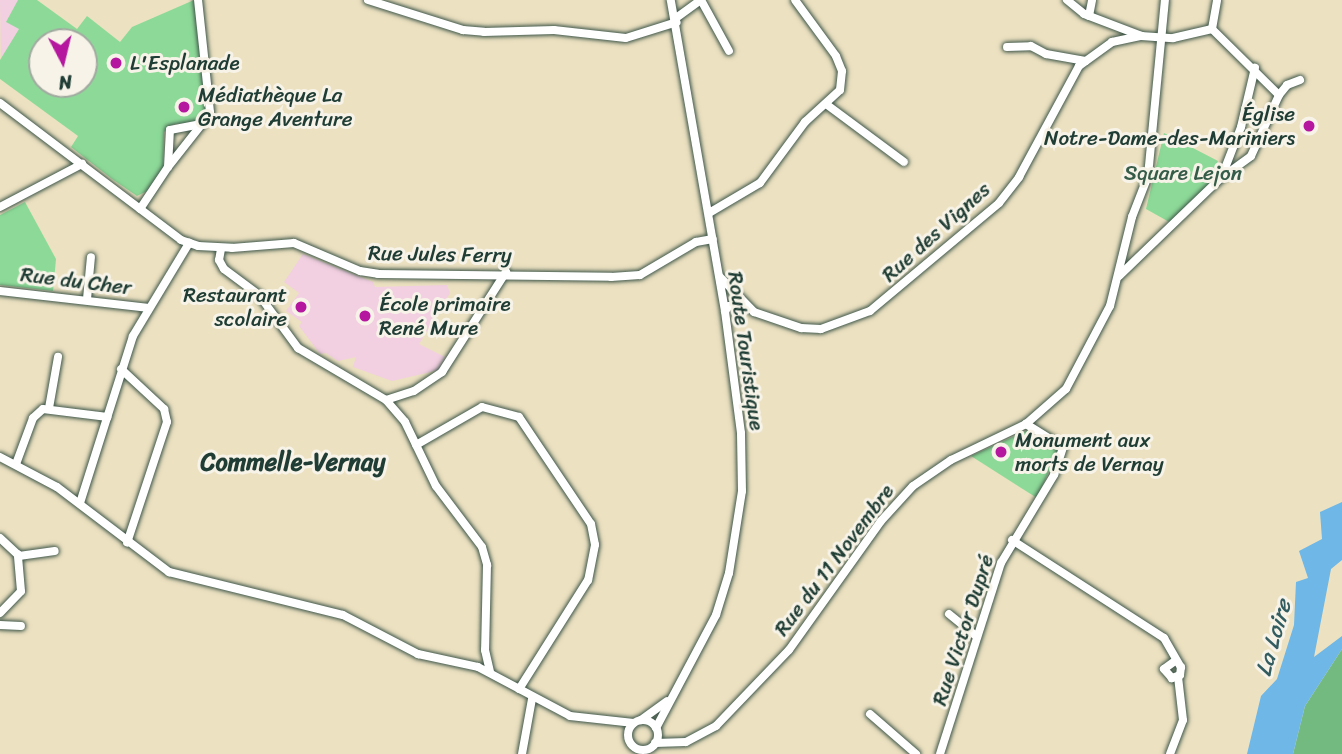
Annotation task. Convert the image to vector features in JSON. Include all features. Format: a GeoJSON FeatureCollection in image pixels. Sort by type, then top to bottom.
{"type":"FeatureCollection","features":[{"type":"Feature","properties":{"kind":"street"},"geometry":{"type":"LineString","coordinates":[[141,209],[168,167],[210,112],[198,0]]}},
{"type":"Feature","properties":{"kind":"street"},"geometry":{"type":"LineString","coordinates":[[368,0],[463,30],[554,30],[626,38],[677,20],[701,0],[729,51]]}},
{"type":"Feature","properties":{"kind":"street","name":"Route Touristique"},"geometry":{"type":"LineString","coordinates":[[657,730],[671,696],[716,615],[739,528],[741,433],[725,312],[677,20],[671,0]]}},
{"type":"Feature","properties":{"kind":"street"},"geometry":{"type":"LineString","coordinates":[[709,214],[760,183],[799,129],[841,90],[842,71],[836,56],[795,0]]}},
{"type":"Feature","properties":{"kind":"street"},"geometry":{"type":"LineString","coordinates":[[1068,0],[1089,16],[1142,36]]}},
{"type":"Feature","properties":{"kind":"street"},"geometry":{"type":"LineString","coordinates":[[1089,16],[1092,0]]}},
{"type":"Feature","properties":{"kind":"street","name":"Rue du 11 Novembre"},"geometry":{"type":"LineString","coordinates":[[655,743],[686,742],[716,726],[789,650],[881,521],[914,486],[951,460],[1026,424],[1066,389],[1093,343],[1119,276],[1150,162],[1165,0]]}},
{"type":"Feature","properties":{"kind":"street"},"geometry":{"type":"LineString","coordinates":[[1217,0],[1212,29],[1255,68],[1279,95]]}},
{"type":"Feature","properties":{"kind":"street","name":"Rue des Vignes"},"geometry":{"type":"LineString","coordinates":[[719,275],[747,307],[777,322],[821,329],[870,311],[892,296],[999,203],[1019,177],[1085,61],[1112,42],[1212,29]]}},
{"type":"Feature","properties":{"kind":"street"},"geometry":{"type":"LineString","coordinates":[[1007,47],[1031,46],[1046,54],[1085,61]]}},
{"type":"Feature","properties":{"kind":"street"},"geometry":{"type":"LineString","coordinates":[[1221,178],[1241,127],[1255,68]]}},
{"type":"Feature","properties":{"kind":"street"},"geometry":{"type":"LineString","coordinates":[[1119,276],[1221,178],[1251,156],[1279,95],[1287,85],[1300,80]]}},
{"type":"Feature","properties":{"kind":"street","name":"Rue Jules Ferry"},"geometry":{"type":"LineString","coordinates":[[0,103],[189,243],[220,249],[294,243],[360,271],[378,274],[506,272],[633,276],[653,270],[696,242],[713,239]]}},
{"type":"Feature","properties":{"kind":"street"},"geometry":{"type":"LineString","coordinates":[[826,104],[905,162]]}},
{"type":"Feature","properties":{"kind":"street"},"geometry":{"type":"LineString","coordinates":[[168,167],[170,131],[202,124]]}},
{"type":"Feature","properties":{"kind":"street"},"geometry":{"type":"LineString","coordinates":[[0,207],[82,164]]}},
{"type":"Feature","properties":{"kind":"street"},"geometry":{"type":"LineString","coordinates":[[80,503],[121,369],[149,308],[189,243]]}},
{"type":"Feature","properties":{"kind":"street"},"geometry":{"type":"LineString","coordinates":[[220,249],[219,260],[224,269],[259,295],[298,348],[386,400],[405,422],[451,508],[482,547],[487,565],[485,650],[490,672]]}},
{"type":"Feature","properties":{"kind":"street"},"geometry":{"type":"LineString","coordinates":[[87,299],[91,257]]}},
{"type":"Feature","properties":{"kind":"street"},"geometry":{"type":"LineString","coordinates":[[386,400],[414,391],[442,372],[506,272]]}},
{"type":"Feature","properties":{"kind":"street","name":"Rue du Cher"},"geometry":{"type":"LineString","coordinates":[[0,291],[149,308]]}},
{"type":"Feature","properties":{"kind":"street"},"geometry":{"type":"LineString","coordinates":[[725,312],[729,306],[747,307]]}},
{"type":"Feature","properties":{"kind":"street"},"geometry":{"type":"LineString","coordinates":[[50,408],[58,357]]}},
{"type":"Feature","properties":{"kind":"street"},"geometry":{"type":"LineString","coordinates":[[121,369],[164,409],[167,422],[127,543]]}},
{"type":"Feature","properties":{"kind":"street"},"geometry":{"type":"LineString","coordinates":[[416,445],[481,407],[519,417],[591,524],[595,545],[588,580],[519,689]]}},
{"type":"Feature","properties":{"kind":"street"},"geometry":{"type":"LineString","coordinates":[[16,464],[33,418],[50,408],[108,417]]}},
{"type":"Feature","properties":{"kind":"street","name":"Rue Victor Dupré"},"geometry":{"type":"LineString","coordinates":[[940,754],[976,636],[1012,540],[1054,475],[1063,447],[1026,424]]}},
{"type":"Feature","properties":{"kind":"street"},"geometry":{"type":"LineString","coordinates":[[0,457],[80,503],[127,543],[169,572],[343,615],[418,654],[490,672],[532,698],[570,716],[613,722],[637,721],[686,742]]}},
{"type":"Feature","properties":{"kind":"street"},"geometry":{"type":"LineString","coordinates":[[0,538],[18,554],[20,591],[0,613]]}},
{"type":"Feature","properties":{"kind":"street"},"geometry":{"type":"LineString","coordinates":[[1012,540],[1161,635],[1182,670],[1178,677],[1183,720],[1170,754]]}},
{"type":"Feature","properties":{"kind":"street"},"geometry":{"type":"LineString","coordinates":[[18,554],[55,551]]}},
{"type":"Feature","properties":{"kind":"street"},"geometry":{"type":"LineString","coordinates":[[949,614],[976,636]]}},
{"type":"Feature","properties":{"kind":"street"},"geometry":{"type":"LineString","coordinates":[[0,625],[21,626]]}},
{"type":"Feature","properties":{"kind":"street"},"geometry":{"type":"LineString","coordinates":[[1175,661],[1167,664],[1164,671],[1170,678],[1178,677]]}},
{"type":"Feature","properties":{"kind":"street","name":"Route Touristique"},"geometry":{"type":"LineString","coordinates":[[637,721],[671,696]]}},
{"type":"Feature","properties":{"kind":"street"},"geometry":{"type":"LineString","coordinates":[[522,754],[532,698]]}},
{"type":"Feature","properties":{"kind":"street"},"geometry":{"type":"LineString","coordinates":[[870,714],[916,754]]}},
{"type":"Feature","properties":{"kind":"street"},"geometry":{"type":"LineString","coordinates":[[628,754],[628,736],[637,721]]}},
{"type":"Feature","properties":{"kind":"street"},"geometry":{"type":"LineString","coordinates":[[613,722],[628,736],[633,746],[643,752],[655,743],[657,730]]}},
{"type":"Feature","properties":{"kind":"shaded area"},"geometry":{"type":"Polygon","coordinates":[[[0,0],[18,0],[19,29],[1,61],[0,0]]]}},
{"type":"Feature","properties":{"kind":"shaded area","name":"École primaire René Mure"},"geometry":{"type":"Polygon","coordinates":[[[303,254],[373,282],[375,287],[447,285],[450,293],[419,344],[445,357],[439,370],[392,381],[353,367],[356,357],[338,361],[326,353],[320,354],[299,326],[302,322],[286,311],[299,293],[284,282],[303,254]]]}},
{"type":"Feature","properties":{"kind":"green space"},"geometry":{"type":"Polygon","coordinates":[[[18,0],[37,0],[76,28],[28,28],[28,98],[98,98],[98,28],[78,28],[87,16],[120,42],[132,27],[194,0],[206,110],[197,122],[174,124],[164,132],[163,168],[147,191],[137,196],[112,179],[71,147],[78,136],[0,79],[0,60],[19,29],[6,22],[18,0]]]}},
{"type":"Feature","properties":{"kind":"green space","name":"Square Lejon"},"geometry":{"type":"Polygon","coordinates":[[[1164,133],[1218,161],[1213,173],[1217,176],[1171,223],[1146,209],[1164,133]]]}},
{"type":"Feature","properties":{"kind":"green space"},"geometry":{"type":"Polygon","coordinates":[[[25,202],[56,259],[53,291],[0,285],[0,215],[25,202]]]}},
{"type":"Feature","properties":{"kind":"green space"},"geometry":{"type":"Polygon","coordinates":[[[1028,430],[1059,449],[1037,498],[971,456],[1028,430]]]}},
{"type":"Feature","properties":{"kind":"green space"},"geometry":{"type":"Polygon","coordinates":[[[1342,649],[1342,754],[1293,754],[1305,706],[1342,649]]]}},
{"type":"Feature","properties":{"kind":"water"},"geometry":{"type":"Polygon","coordinates":[[[1342,502],[1342,560],[1331,569],[1314,657],[1342,636],[1342,649],[1305,706],[1293,754],[1247,754],[1261,696],[1277,679],[1294,625],[1296,582],[1308,578],[1299,551],[1322,539],[1320,512],[1342,502]]]}},
{"type":"Feature","properties":{"kind":"place","name":"L'Esplanade"},"geometry":{"type":"Point","coordinates":[116,63]}},
{"type":"Feature","properties":{"kind":"place","name":"Médiathèque La Grange Aventure"},"geometry":{"type":"Point","coordinates":[184,107]}},
{"type":"Feature","properties":{"kind":"place","name":"Église Notre-Dame-des-Mariniers"},"geometry":{"type":"Point","coordinates":[1309,126]}},
{"type":"Feature","properties":{"kind":"place","name":"Restaurant scolaire"},"geometry":{"type":"Point","coordinates":[301,307]}},
{"type":"Feature","properties":{"kind":"place","name":"École primaire René Mure"},"geometry":{"type":"Point","coordinates":[365,316]}},
{"type":"Feature","properties":{"kind":"place","name":"Monument aux morts de Vernay"},"geometry":{"type":"Point","coordinates":[1001,452]}},
{"type":"Feature","properties":{"kind":"district","name":"Commelle-Vernay"},"geometry":{"type":"Point","coordinates":[293,463]}},
{"type":"Feature","properties":{"kind":"water label","name":"La Loire"},"geometry":{"type":"Point","coordinates":[1274,638]}}]}
